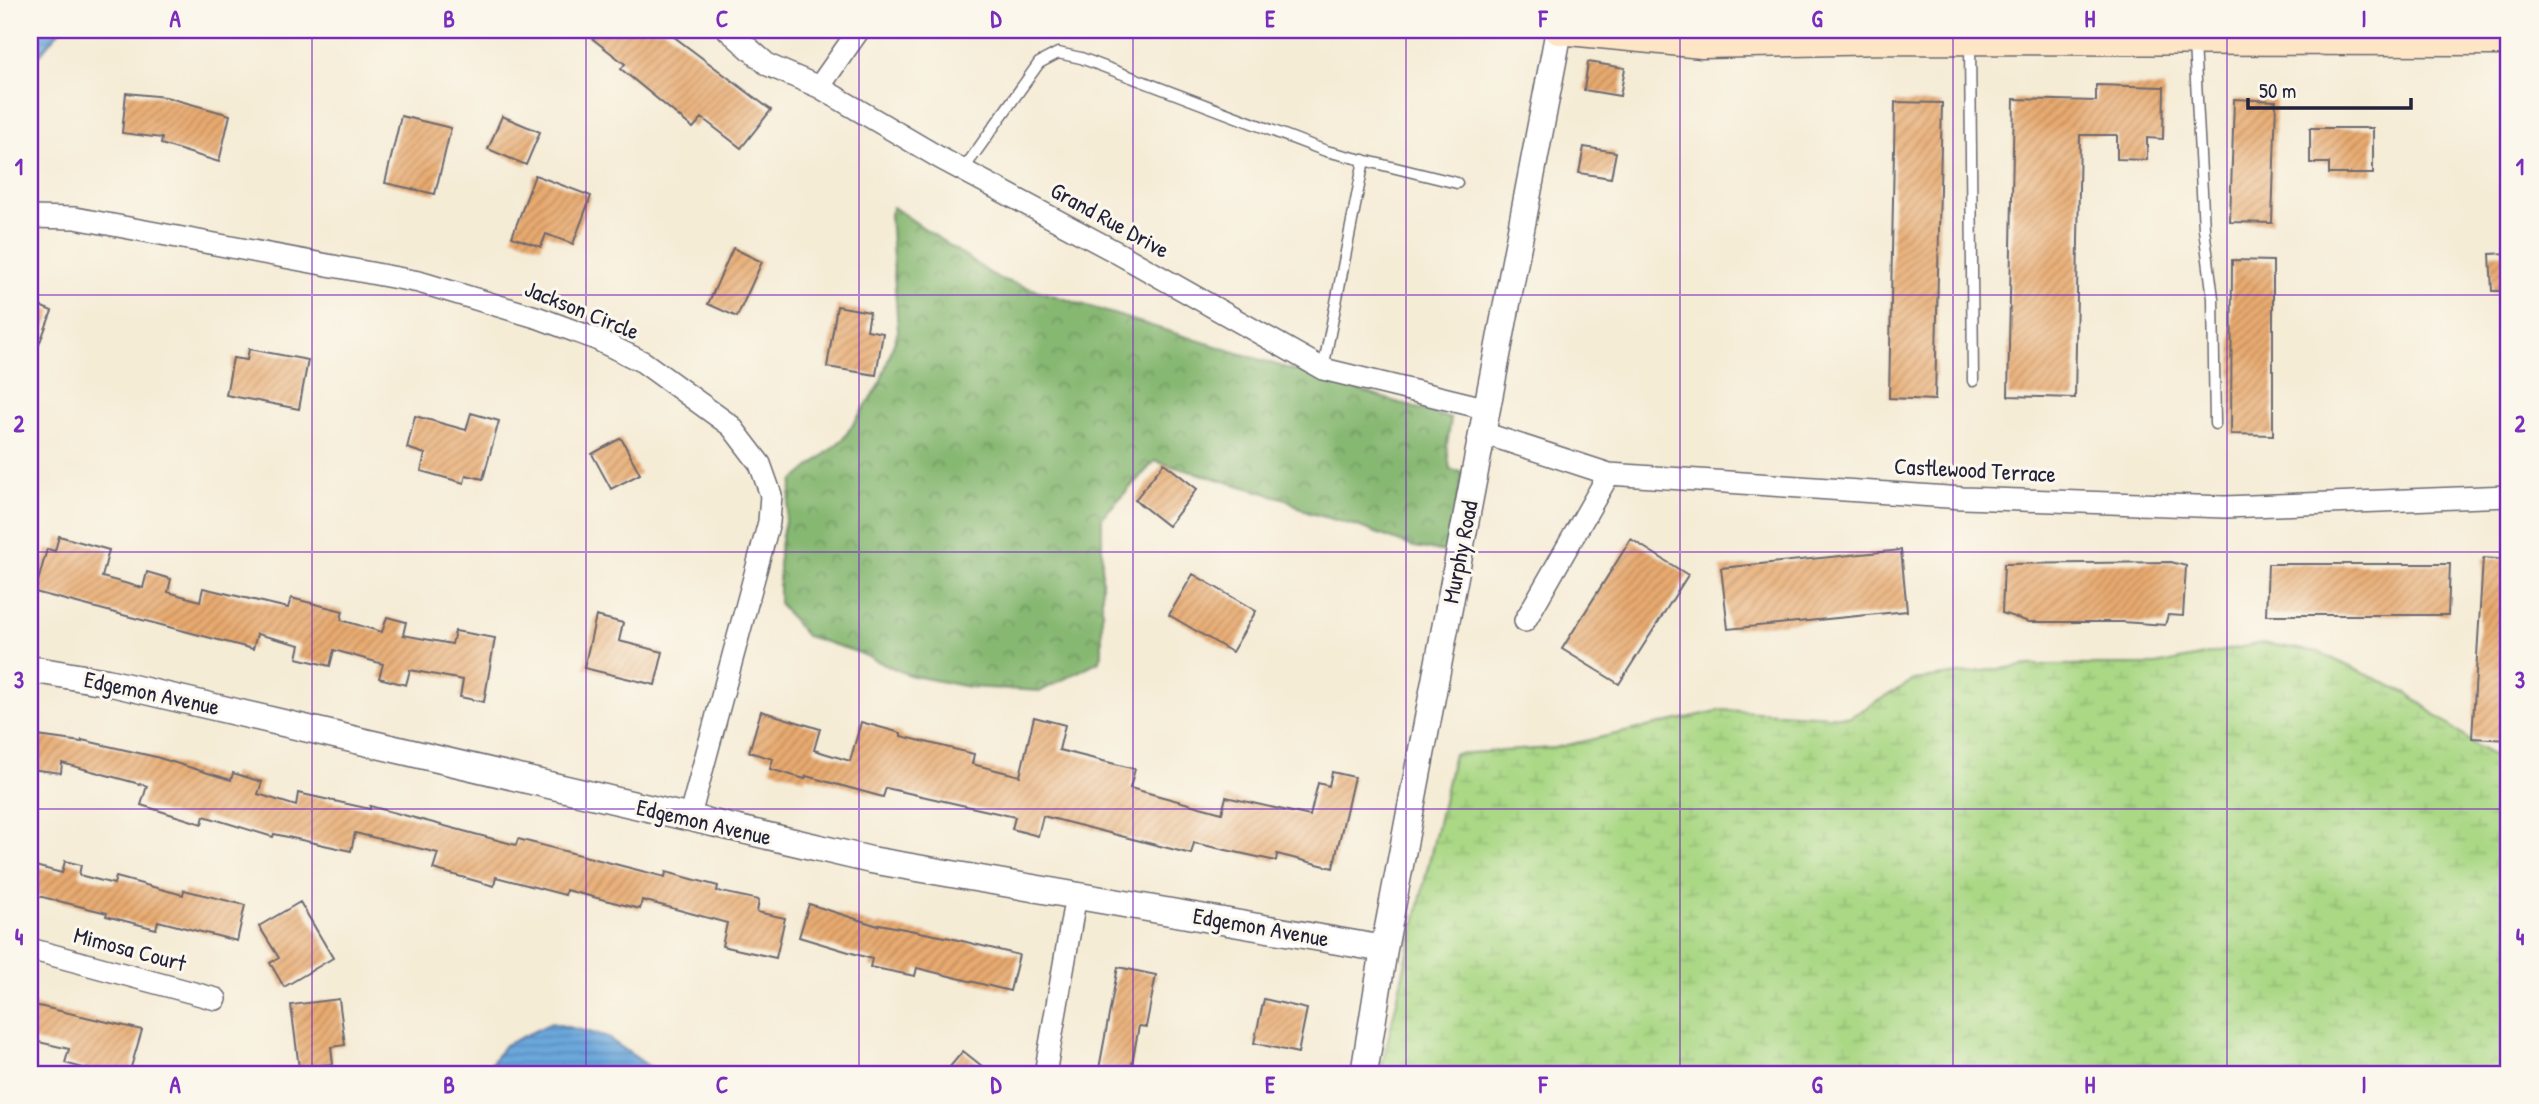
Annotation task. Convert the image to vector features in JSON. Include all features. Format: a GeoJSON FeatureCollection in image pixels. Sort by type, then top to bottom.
{"type":"FeatureCollection","features":[{"type":"Feature","properties":{"kind":"main road"},"geometry":{"type":"LineString","coordinates":[[1559,30],[1702,44],[1970,40],[2509,41]]}},
{"type":"Feature","properties":{"kind":"street","name":"Grand Rue Drive"},"geometry":{"type":"LineString","coordinates":[[728,30],[768,65],[819,87],[963,170],[1116,252],[1323,369],[1485,421]]}},
{"type":"Feature","properties":{"kind":"street"},"geometry":{"type":"LineString","coordinates":[[819,87],[859,30]]}},
{"type":"Feature","properties":{"kind":"street","name":"Murphy Road"},"geometry":{"type":"LineString","coordinates":[[1364,1074],[1384,948],[1559,30]]}},
{"type":"Feature","properties":{"kind":"street","name":"Jackson Circle"},"geometry":{"type":"LineString","coordinates":[[30,217],[75,218],[419,282],[539,318],[596,340],[643,362],[731,426],[760,464],[771,495],[769,522],[764,550],[689,819]]}},
{"type":"Feature","properties":{"kind":"street","name":"Castlewood Terrace"},"geometry":{"type":"LineString","coordinates":[[1485,421],[1609,474],[1963,498],[2225,507],[2509,496]]}},
{"type":"Feature","properties":{"kind":"street"},"geometry":{"type":"LineString","coordinates":[[1525,621],[1609,474]]}},
{"type":"Feature","properties":{"kind":"street","name":"Edgemon Avenue"},"geometry":{"type":"LineString","coordinates":[[30,669],[107,682],[871,860],[1384,948]]}},
{"type":"Feature","properties":{"kind":"street"},"geometry":{"type":"LineString","coordinates":[[1045,1074],[1076,895]]}},
{"type":"Feature","properties":{"kind":"street","name":"Mimosa Court"},"geometry":{"type":"LineString","coordinates":[[30,949],[216,999]]}},
{"type":"Feature","properties":{"kind":"lane"},"geometry":{"type":"LineString","coordinates":[[1970,40],[1973,381]]}},
{"type":"Feature","properties":{"kind":"lane"},"geometry":{"type":"LineString","coordinates":[[2194,40],[2204,229],[2213,298],[2215,424]]}},
{"type":"Feature","properties":{"kind":"lane"},"geometry":{"type":"LineString","coordinates":[[963,170],[1039,63],[1058,53],[1081,58],[1326,151],[1457,183]]}},
{"type":"Feature","properties":{"kind":"lane"},"geometry":{"type":"LineString","coordinates":[[1323,369],[1364,160]]}},
{"type":"Feature","properties":{"kind":"green space"},"geometry":{"type":"Polygon","coordinates":[[[893,207],[997,278],[1451,419],[1447,445],[1450,470],[1463,472],[1448,552],[1414,547],[1360,527],[1307,512],[1286,499],[1155,461],[1102,517],[1102,655],[1099,661],[1041,691],[969,687],[909,675],[857,652],[806,636],[779,603],[779,551],[793,481],[843,439],[879,386],[898,331],[890,214],[893,207]]]}},
{"type":"Feature","properties":{"kind":"green space"},"geometry":{"type":"Polygon","coordinates":[[[2261,643],[2318,652],[2407,693],[2476,746],[2509,764],[2509,1074],[1380,1074],[1454,754],[1554,748],[1722,710],[1850,717],[1914,680],[2029,665],[2156,665],[2261,643]]]}},
{"type":"Feature","properties":{"kind":"water"},"geometry":{"type":"Polygon","coordinates":[[[30,30],[60,30],[30,67],[30,30]]]}},
{"type":"Feature","properties":{"kind":"water"},"geometry":{"type":"Polygon","coordinates":[[[551,1023],[605,1036],[660,1074],[483,1074],[505,1045],[551,1023]]]}},
{"type":"Feature","properties":{"kind":"building"},"geometry":{"type":"Polygon","coordinates":[[[581,30],[665,30],[771,110],[741,148],[702,118],[693,128],[621,69],[625,64],[581,30]]]}},
{"type":"Feature","properties":{"kind":"building"},"geometry":{"type":"Polygon","coordinates":[[[1588,62],[1625,68],[1620,96],[1584,90],[1588,62]]]}},
{"type":"Feature","properties":{"kind":"building"},"geometry":{"type":"Polygon","coordinates":[[[2096,85],[2164,87],[2163,139],[2147,138],[2147,160],[2117,159],[2117,135],[2080,135],[2075,398],[2008,396],[2014,99],[2096,101],[2096,85]]]}},
{"type":"Feature","properties":{"kind":"building"},"geometry":{"type":"Polygon","coordinates":[[[126,93],[166,97],[230,115],[219,162],[161,144],[162,138],[122,133],[126,93]]]}},
{"type":"Feature","properties":{"kind":"building"},"geometry":{"type":"Polygon","coordinates":[[[2234,99],[2276,101],[2272,223],[2230,222],[2234,99]]]}},
{"type":"Feature","properties":{"kind":"building"},"geometry":{"type":"Polygon","coordinates":[[[1895,102],[1942,103],[1935,400],[1889,398],[1895,102]]]}},
{"type":"Feature","properties":{"kind":"building"},"geometry":{"type":"Polygon","coordinates":[[[401,116],[451,128],[435,194],[385,183],[401,116]]]}},
{"type":"Feature","properties":{"kind":"building"},"geometry":{"type":"Polygon","coordinates":[[[502,116],[540,132],[526,165],[488,149],[502,116]]]}},
{"type":"Feature","properties":{"kind":"building"},"geometry":{"type":"Polygon","coordinates":[[[2310,128],[2373,128],[2373,174],[2329,174],[2329,163],[2310,163],[2310,128]]]}},
{"type":"Feature","properties":{"kind":"building"},"geometry":{"type":"Polygon","coordinates":[[[1584,147],[1616,152],[1611,178],[1579,173],[1584,147]]]}},
{"type":"Feature","properties":{"kind":"building"},"geometry":{"type":"Polygon","coordinates":[[[535,175],[591,196],[573,244],[546,234],[541,247],[512,237],[535,175]]]}},
{"type":"Feature","properties":{"kind":"building"},"geometry":{"type":"Polygon","coordinates":[[[733,248],[762,262],[737,317],[708,304],[733,248]]]}},
{"type":"Feature","properties":{"kind":"building"},"geometry":{"type":"Polygon","coordinates":[[[2509,253],[2509,291],[2492,291],[2490,254],[2509,253]]]}},
{"type":"Feature","properties":{"kind":"building"},"geometry":{"type":"Polygon","coordinates":[[[2232,260],[2273,261],[2273,435],[2231,434],[2232,260]]]}},
{"type":"Feature","properties":{"kind":"building"},"geometry":{"type":"Polygon","coordinates":[[[30,302],[52,311],[31,365],[30,365],[30,302]]]}},
{"type":"Feature","properties":{"kind":"building"},"geometry":{"type":"Polygon","coordinates":[[[837,306],[870,312],[867,330],[883,333],[876,375],[827,367],[837,306]]]}},
{"type":"Feature","properties":{"kind":"building"},"geometry":{"type":"Polygon","coordinates":[[[249,349],[308,360],[299,409],[226,395],[233,358],[247,360],[249,349]]]}},
{"type":"Feature","properties":{"kind":"building"},"geometry":{"type":"Polygon","coordinates":[[[471,413],[499,421],[483,479],[466,475],[464,483],[421,471],[425,454],[407,448],[415,416],[466,430],[471,413]]]}},
{"type":"Feature","properties":{"kind":"building"},"geometry":{"type":"Polygon","coordinates":[[[621,438],[640,474],[611,489],[592,454],[621,438]]]}},
{"type":"Feature","properties":{"kind":"building"},"geometry":{"type":"Polygon","coordinates":[[[1164,463],[1197,489],[1168,526],[1135,500],[1164,463]]]}},
{"type":"Feature","properties":{"kind":"building"},"geometry":{"type":"Polygon","coordinates":[[[59,536],[109,550],[102,577],[143,588],[147,572],[171,579],[168,592],[200,601],[203,588],[288,608],[291,598],[343,611],[341,620],[382,632],[387,617],[406,622],[403,635],[452,644],[455,631],[495,638],[484,702],[460,697],[463,680],[410,670],[406,685],[379,678],[383,664],[334,650],[330,666],[297,658],[300,645],[257,634],[253,649],[35,592],[47,549],[55,551],[59,536]]]}},
{"type":"Feature","properties":{"kind":"building"},"geometry":{"type":"Polygon","coordinates":[[[1631,539],[1688,575],[1619,684],[1562,649],[1631,539]]]}},
{"type":"Feature","properties":{"kind":"building"},"geometry":{"type":"Polygon","coordinates":[[[1901,550],[1907,611],[1728,629],[1721,568],[1901,550]]]}},
{"type":"Feature","properties":{"kind":"building"},"geometry":{"type":"Polygon","coordinates":[[[2483,558],[2509,560],[2509,740],[2472,738],[2483,558]]]}},
{"type":"Feature","properties":{"kind":"building"},"geometry":{"type":"Polygon","coordinates":[[[2171,562],[2186,566],[2183,616],[2168,615],[2165,625],[2029,622],[2002,613],[2004,564],[2171,562]]]}},
{"type":"Feature","properties":{"kind":"building"},"geometry":{"type":"Polygon","coordinates":[[[2268,564],[2450,564],[2448,615],[2266,615],[2268,564]]]}},
{"type":"Feature","properties":{"kind":"building"},"geometry":{"type":"Polygon","coordinates":[[[1193,574],[1256,611],[1232,652],[1169,615],[1193,574]]]}},
{"type":"Feature","properties":{"kind":"building"},"geometry":{"type":"Polygon","coordinates":[[[596,616],[623,623],[619,641],[663,652],[655,685],[584,668],[596,616]]]}},
{"type":"Feature","properties":{"kind":"building"},"geometry":{"type":"Polygon","coordinates":[[[761,711],[820,729],[814,750],[850,761],[861,722],[901,733],[901,736],[974,754],[972,764],[1020,776],[1034,717],[1065,725],[1059,750],[1135,769],[1130,788],[1222,813],[1226,797],[1310,816],[1318,783],[1329,786],[1332,772],[1354,777],[1333,868],[1277,854],[1276,861],[1194,843],[1191,854],[1043,816],[1038,836],[1012,829],[1015,817],[886,788],[883,797],[770,769],[773,759],[749,752],[761,711]]]}},
{"type":"Feature","properties":{"kind":"building"},"geometry":{"type":"Polygon","coordinates":[[[30,735],[82,740],[156,757],[231,780],[233,773],[262,782],[258,794],[296,806],[298,793],[370,809],[370,806],[516,845],[518,839],[665,877],[666,872],[718,886],[717,891],[759,900],[757,912],[785,918],[776,958],[722,946],[727,923],[642,900],[640,909],[566,890],[565,895],[496,877],[494,886],[433,869],[438,853],[355,833],[351,851],[274,834],[273,837],[204,816],[202,824],[141,805],[147,786],[62,763],[61,773],[30,769],[30,735]]]}},
{"type":"Feature","properties":{"kind":"building"},"geometry":{"type":"Polygon","coordinates":[[[65,861],[81,865],[79,875],[114,884],[116,877],[183,895],[184,890],[245,905],[237,941],[158,921],[156,929],[106,916],[107,913],[30,894],[35,866],[62,873],[65,861]]]}},
{"type":"Feature","properties":{"kind":"building"},"geometry":{"type":"Polygon","coordinates":[[[300,902],[333,958],[284,987],[270,963],[279,958],[259,926],[300,902]]]}},
{"type":"Feature","properties":{"kind":"building"},"geometry":{"type":"Polygon","coordinates":[[[809,904],[878,926],[879,924],[950,938],[1019,955],[1010,991],[917,968],[915,976],[870,967],[872,959],[799,937],[809,904]]]}},
{"type":"Feature","properties":{"kind":"building"},"geometry":{"type":"Polygon","coordinates":[[[1118,967],[1156,975],[1146,1027],[1139,1026],[1130,1074],[1098,1074],[1118,967]]]}},
{"type":"Feature","properties":{"kind":"building"},"geometry":{"type":"Polygon","coordinates":[[[339,999],[345,1045],[331,1047],[333,1064],[299,1068],[291,1005],[339,999]]]}},
{"type":"Feature","properties":{"kind":"building"},"geometry":{"type":"Polygon","coordinates":[[[1264,999],[1307,1009],[1298,1053],[1254,1043],[1264,999]]]}},
{"type":"Feature","properties":{"kind":"building"},"geometry":{"type":"Polygon","coordinates":[[[30,1004],[142,1030],[129,1074],[104,1074],[65,1063],[69,1049],[30,1040],[30,1004]]]}},
{"type":"Feature","properties":{"kind":"building"},"geometry":{"type":"Polygon","coordinates":[[[963,1051],[992,1074],[944,1074],[963,1051]]]}}]}
